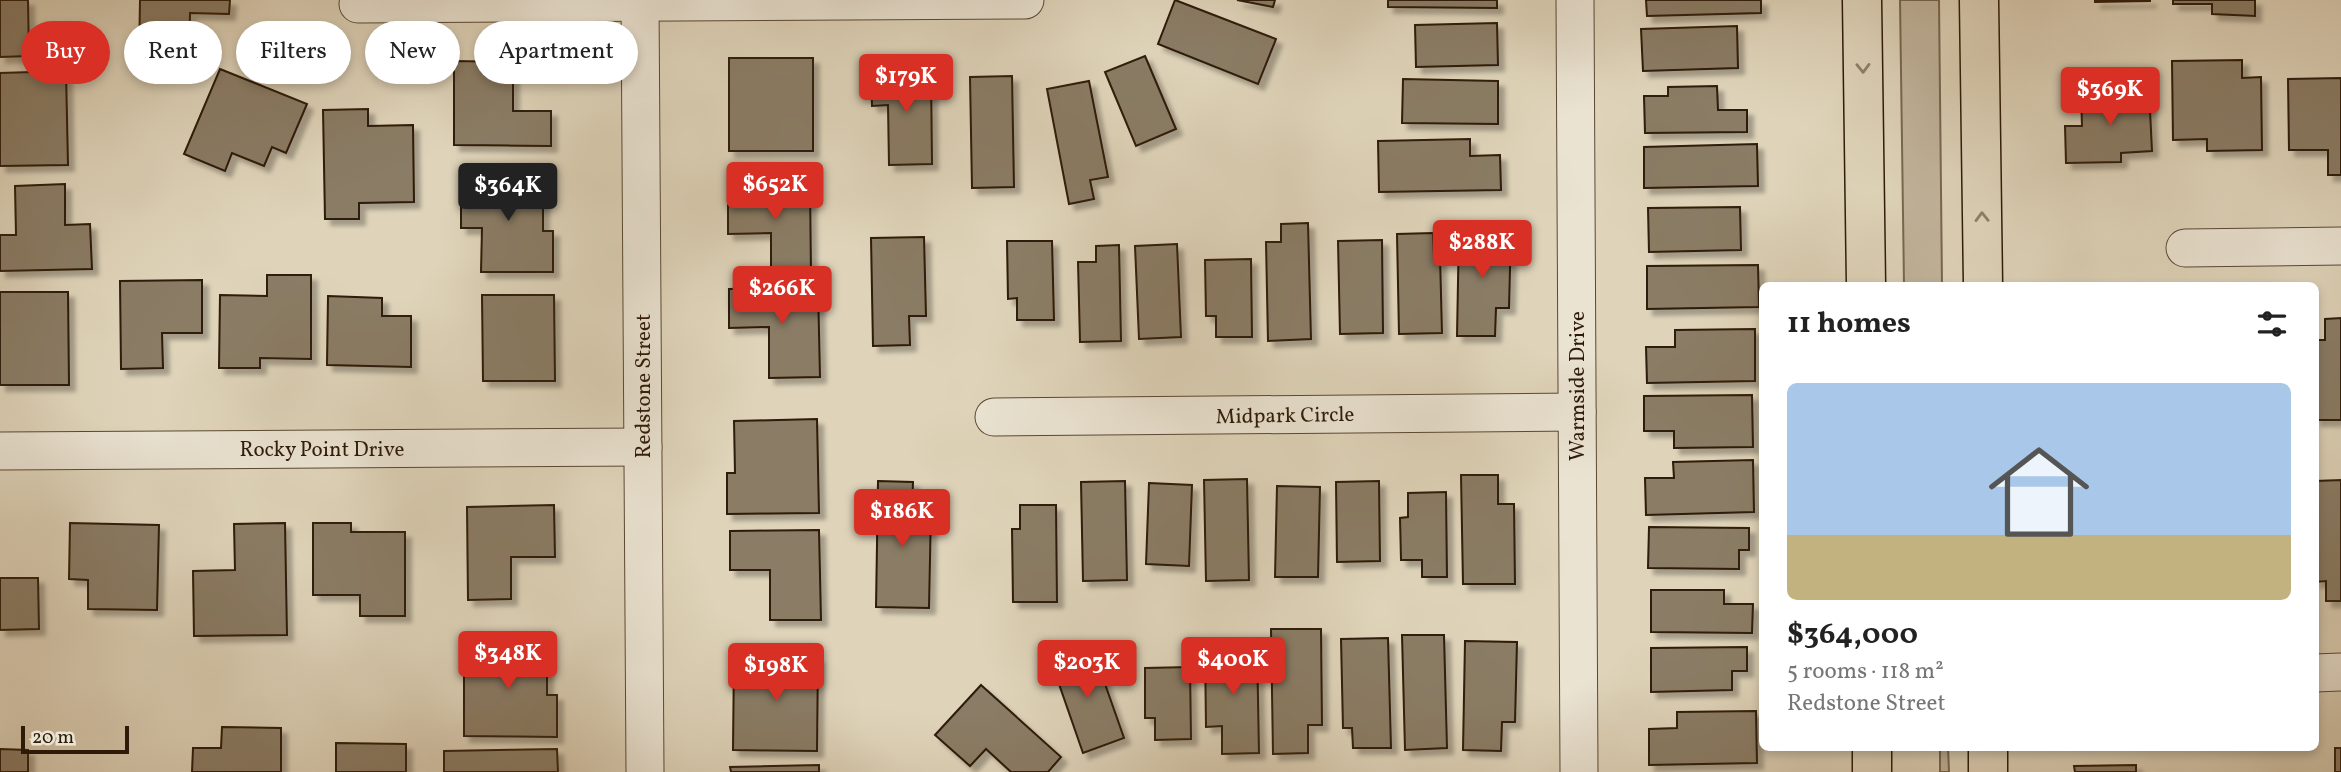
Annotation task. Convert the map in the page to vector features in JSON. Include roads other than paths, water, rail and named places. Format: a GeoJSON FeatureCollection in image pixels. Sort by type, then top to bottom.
{"type":"FeatureCollection","features":[{"type":"Feature","properties":{"kind":"main road"},"geometry":{"type":"LineString","coordinates":[[1862,0],[1866,282]]}},
{"type":"Feature","properties":{"kind":"main road"},"geometry":{"type":"LineString","coordinates":[[1979,0],[1983,282]]}},
{"type":"Feature","properties":{"kind":"main road"},"geometry":{"type":"LineString","coordinates":[[1872,751],[1872,772]]}},
{"type":"Feature","properties":{"kind":"main road"},"geometry":{"type":"LineString","coordinates":[[1988,751],[1988,772]]}},
{"type":"Feature","properties":{"kind":"street"},"geometry":{"type":"LineString","coordinates":[[358,4],[1025,0]]}},
{"type":"Feature","properties":{"kind":"street","name":"Warmside Drive"},"geometry":{"type":"LineString","coordinates":[[1575,0],[1579,772]]}},
{"type":"Feature","properties":{"kind":"street","name":"Redstone Street"},"geometry":{"type":"LineString","coordinates":[[640,2],[645,772]]}},
{"type":"Feature","properties":{"kind":"street"},"geometry":{"type":"LineString","coordinates":[[2185,248],[2341,246]]}},
{"type":"Feature","properties":{"kind":"street","name":"Midpark Circle"},"geometry":{"type":"LineString","coordinates":[[994,417],[1577,412]]}},
{"type":"Feature","properties":{"kind":"street","name":"Rocky Point Drive"},"geometry":{"type":"LineString","coordinates":[[0,451],[643,447]]}},
{"type":"Feature","properties":{"kind":"street"},"geometry":{"type":"LineString","coordinates":[[2319,673],[2341,672]]}}]}
